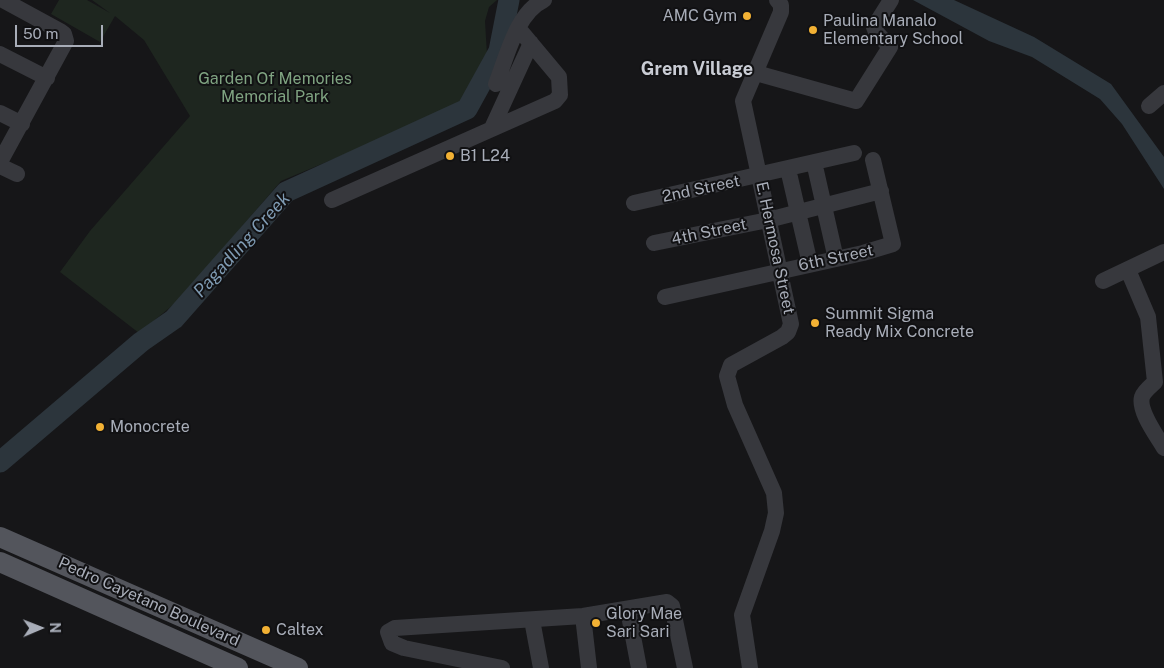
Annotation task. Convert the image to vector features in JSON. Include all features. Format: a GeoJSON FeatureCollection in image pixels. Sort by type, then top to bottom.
{"type":"FeatureCollection","features":[{"type":"Feature","properties":{"kind":"main road","name":"Pedro Cayetano Boulevard"},"geometry":{"type":"LineString","coordinates":[[0,537],[298,668]]}},
{"type":"Feature","properties":{"kind":"main road","name":"Pedro Cayetano Boulevard"},"geometry":{"type":"LineString","coordinates":[[0,562],[238,668]]}},
{"type":"Feature","properties":{"kind":"street"},"geometry":{"type":"LineString","coordinates":[[2,0],[64,34],[64,46],[0,164],[16,174]]}},
{"type":"Feature","properties":{"kind":"street"},"geometry":{"type":"LineString","coordinates":[[496,84],[522,17],[534,5],[544,0]]}},
{"type":"Feature","properties":{"kind":"street","name":"E. Hermosa Street"},"geometry":{"type":"LineString","coordinates":[[750,668],[742,615],[772,531],[776,513],[774,493],[736,405],[727,376],[730,366],[788,332],[791,324],[743,101],[781,12],[781,5],[777,0]]}},
{"type":"Feature","properties":{"kind":"street"},"geometry":{"type":"LineString","coordinates":[[756,74],[856,101],[890,47],[876,32],[874,27],[891,0]]}},
{"type":"Feature","properties":{"kind":"street"},"geometry":{"type":"LineString","coordinates":[[332,200],[555,101],[560,95],[559,77],[518,28]]}},
{"type":"Feature","properties":{"kind":"street"},"geometry":{"type":"LineString","coordinates":[[492,128],[531,42]]}},
{"type":"Feature","properties":{"kind":"street"},"geometry":{"type":"LineString","coordinates":[[0,54],[47,78]]}},
{"type":"Feature","properties":{"kind":"street"},"geometry":{"type":"LineString","coordinates":[[1149,106],[1164,93]]}},
{"type":"Feature","properties":{"kind":"street"},"geometry":{"type":"LineString","coordinates":[[0,113],[22,124]]}},
{"type":"Feature","properties":{"kind":"street","name":"2nd Street"},"geometry":{"type":"LineString","coordinates":[[634,203],[759,176],[854,152]]}},
{"type":"Feature","properties":{"kind":"street","name":"6th Street"},"geometry":{"type":"LineString","coordinates":[[665,297],[836,259],[893,244],[873,160]]}},
{"type":"Feature","properties":{"kind":"street"},"geometry":{"type":"LineString","coordinates":[[814,162],[836,259]]}},
{"type":"Feature","properties":{"kind":"street"},"geometry":{"type":"LineString","coordinates":[[788,169],[810,264]]}},
{"type":"Feature","properties":{"kind":"street","name":"4th Street"},"geometry":{"type":"LineString","coordinates":[[654,244],[768,220],[881,191]]}},
{"type":"Feature","properties":{"kind":"street"},"geometry":{"type":"LineString","coordinates":[[1103,281],[1164,252]]}},
{"type":"Feature","properties":{"kind":"street"},"geometry":{"type":"LineString","coordinates":[[1128,270],[1148,317],[1153,352],[1156,382],[1144,392],[1142,403],[1148,422],[1164,448]]}},
{"type":"Feature","properties":{"kind":"street"},"geometry":{"type":"LineString","coordinates":[[502,668],[404,648],[389,640],[388,632],[395,628],[583,616],[670,604],[685,668]]}},
{"type":"Feature","properties":{"kind":"street"},"geometry":{"type":"LineString","coordinates":[[628,610],[640,668]]}},
{"type":"Feature","properties":{"kind":"street"},"geometry":{"type":"LineString","coordinates":[[583,616],[589,668]]}},
{"type":"Feature","properties":{"kind":"street"},"geometry":{"type":"LineString","coordinates":[[532,620],[541,668]]}},
{"type":"Feature","properties":{"kind":"green space","name":"Garden Of Memories Memorial Park"},"geometry":{"type":"Polygon","coordinates":[[[59,0],[87,0],[110,13],[92,0],[497,0],[489,7],[485,21],[487,55],[479,74],[458,107],[281,181],[179,300],[139,333],[60,272],[90,231],[190,116],[144,40],[115,16],[100,42],[51,14],[59,0]]]}},
{"type":"Feature","properties":{"kind":"shaded area"},"geometry":{"type":"Polygon","coordinates":[[[913,0],[954,0],[1034,37],[1111,84],[1164,157],[1164,189],[1122,124],[1100,99],[1032,57],[989,41],[913,0]]]}},
{"type":"Feature","properties":{"kind":"waterway","name":"Pagadling Creek"},"geometry":{"type":"LineString","coordinates":[[0,462],[141,342],[174,319],[286,192],[467,109],[499,51],[509,0]]}},
{"type":"Feature","properties":{"kind":"place","name":"AMC Gym"},"geometry":{"type":"Point","coordinates":[747,16]}},
{"type":"Feature","properties":{"kind":"place","name":"Paulina Manalo Elementary School"},"geometry":{"type":"Point","coordinates":[813,30]}},
{"type":"Feature","properties":{"kind":"place","name":"B1 L24"},"geometry":{"type":"Point","coordinates":[450,156]}},
{"type":"Feature","properties":{"kind":"place","name":"Summit Sigma Ready Mix Concrete"},"geometry":{"type":"Point","coordinates":[815,323]}},
{"type":"Feature","properties":{"kind":"place","name":"Monocrete"},"geometry":{"type":"Point","coordinates":[100,427]}},
{"type":"Feature","properties":{"kind":"place","name":"Glory Mae Sari Sari"},"geometry":{"type":"Point","coordinates":[596,623]}},
{"type":"Feature","properties":{"kind":"place","name":"Caltex"},"geometry":{"type":"Point","coordinates":[266,630]}},
{"type":"Feature","properties":{"kind":"district","name":"Grem Village"},"geometry":{"type":"Point","coordinates":[697,69]}}]}
